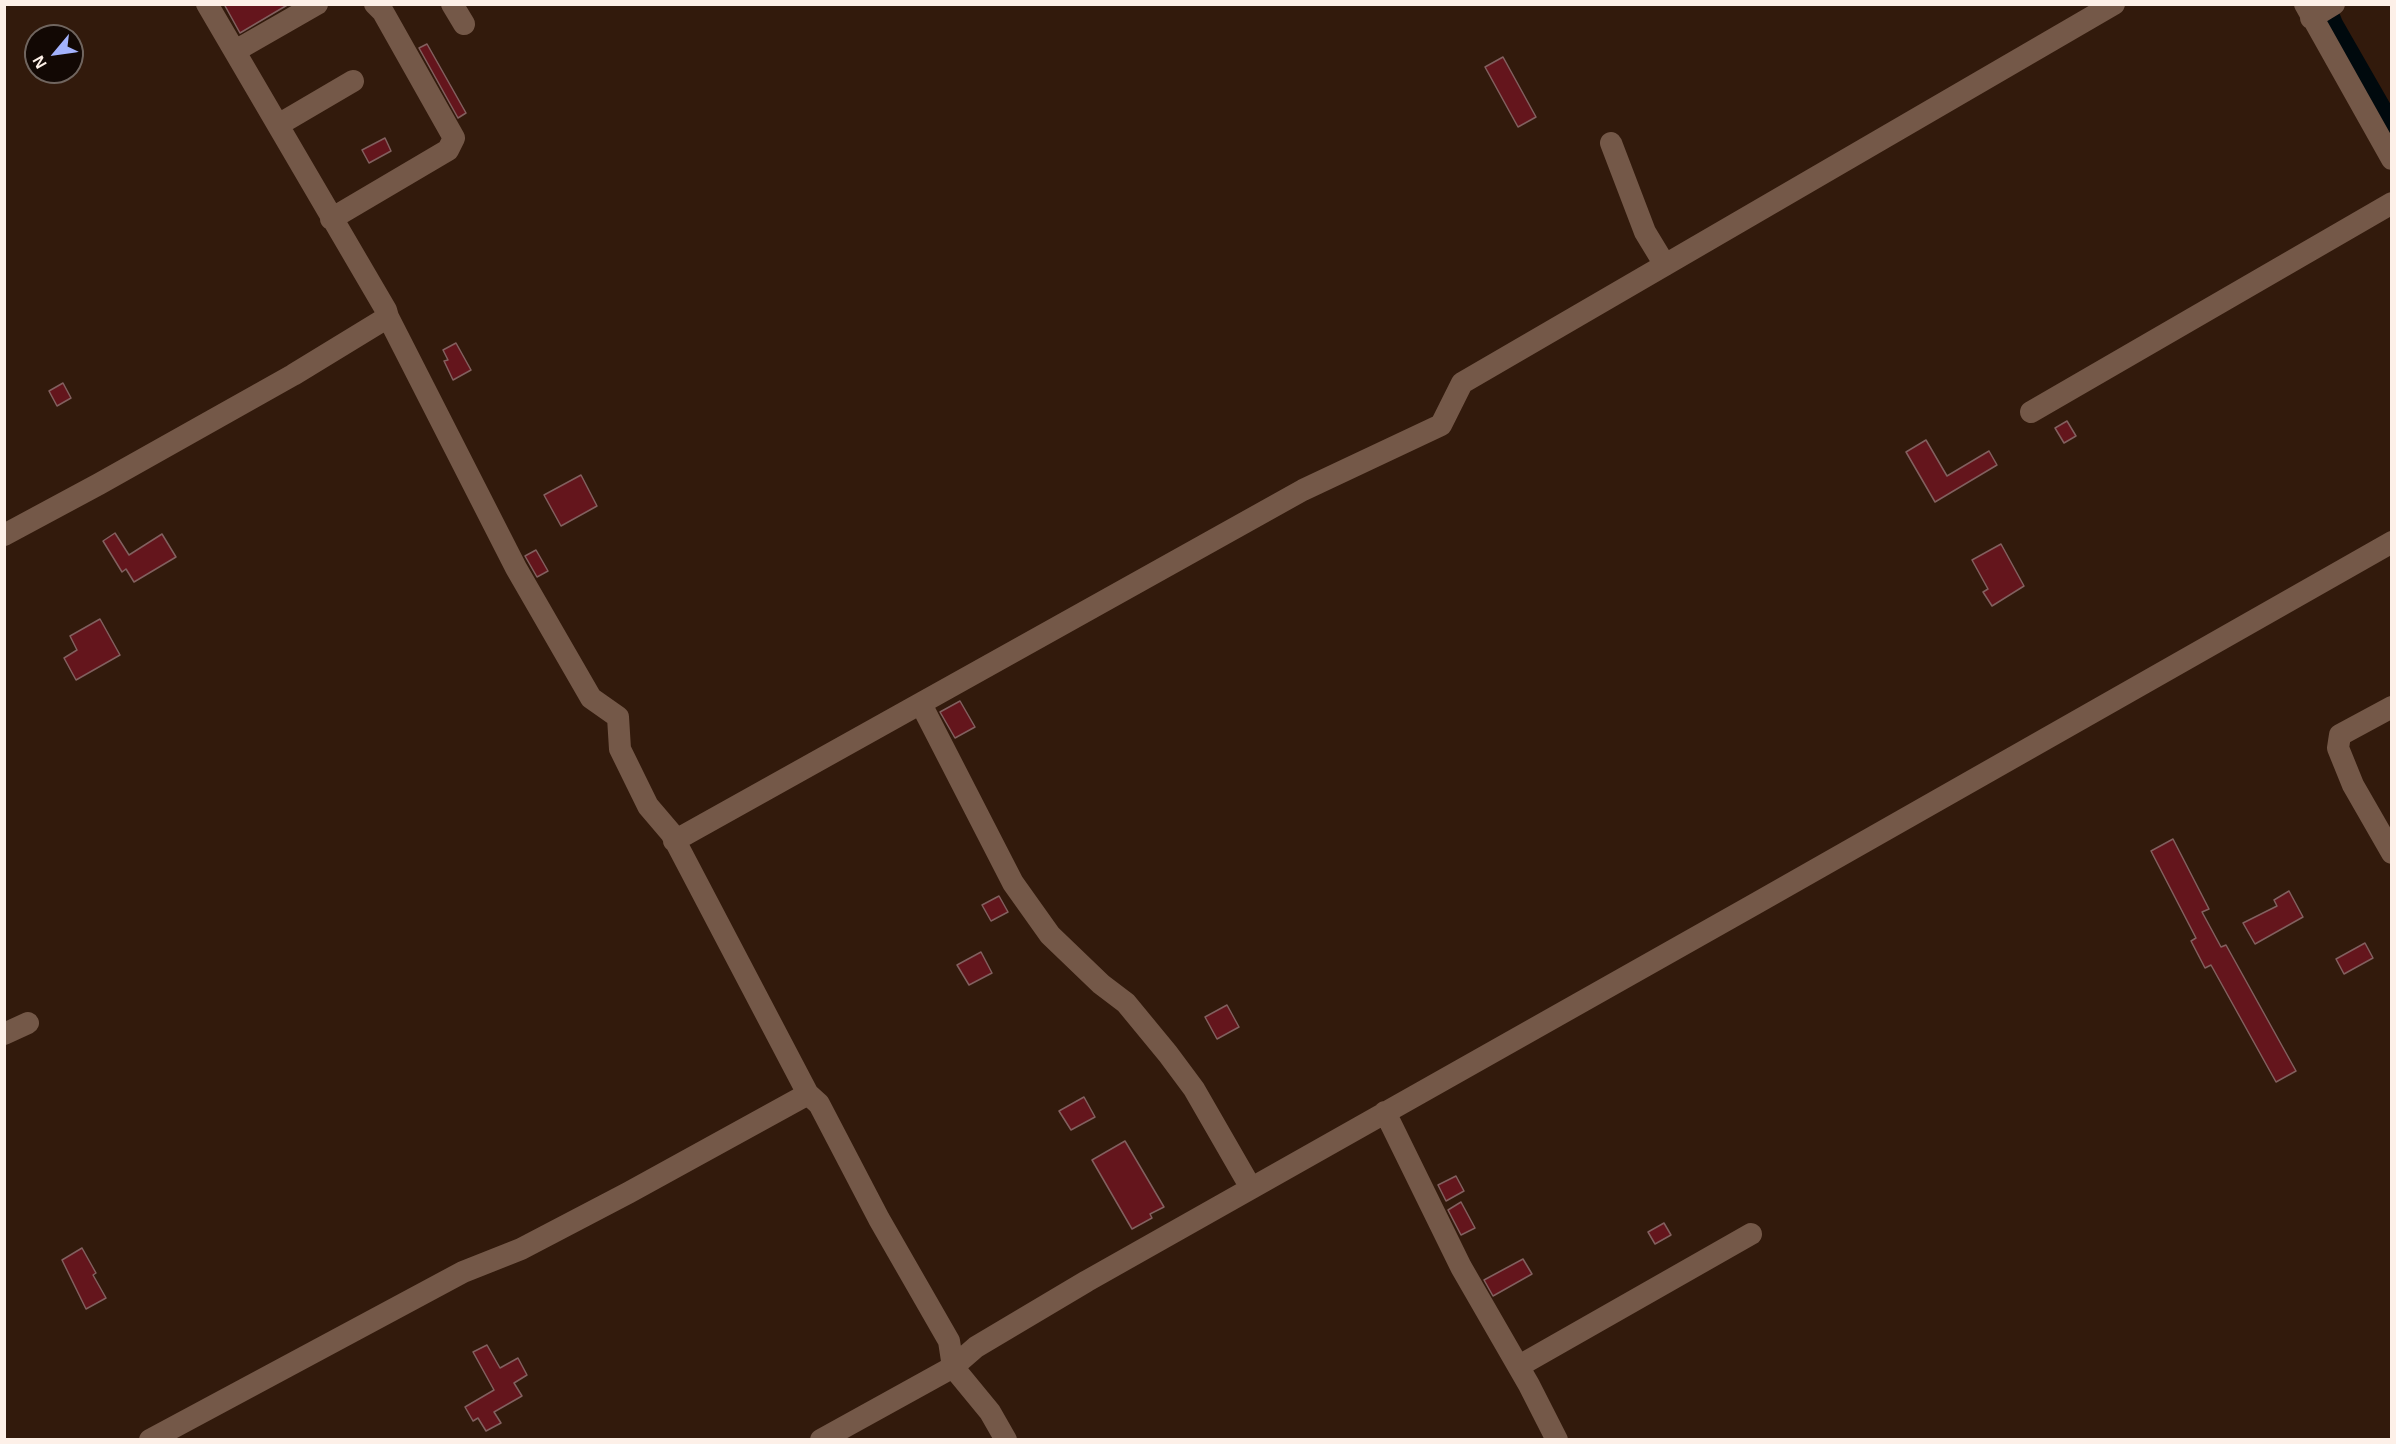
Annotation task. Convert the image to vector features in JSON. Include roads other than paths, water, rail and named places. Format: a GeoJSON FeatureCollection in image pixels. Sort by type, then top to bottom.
{"type":"FeatureCollection","features":[{"type":"Feature","properties":{"kind":"street"},"geometry":{"type":"LineString","coordinates":[[207,4],[386,310],[516,568],[579,678],[591,698],[618,717],[620,749],[648,806],[671,833],[808,1094],[819,1104],[879,1219],[949,1341],[953,1367],[990,1412],[1006,1440]]}},
{"type":"Feature","properties":{"kind":"street"},"geometry":{"type":"LineString","coordinates":[[235,51],[317,4]]}},
{"type":"Feature","properties":{"kind":"street"},"geometry":{"type":"LineString","coordinates":[[331,219],[448,150],[454,138],[383,12],[375,4]]}},
{"type":"Feature","properties":{"kind":"street"},"geometry":{"type":"LineString","coordinates":[[452,4],[464,24]]}},
{"type":"Feature","properties":{"kind":"street"},"geometry":{"type":"LineString","coordinates":[[674,841],[1303,490],[1441,425],[1462,383],[2114,4]]}},
{"type":"Feature","properties":{"kind":"street"},"geometry":{"type":"LineString","coordinates":[[2334,4],[2308,11],[2391,159]]}},
{"type":"Feature","properties":{"kind":"street"},"geometry":{"type":"LineString","coordinates":[[278,125],[353,81]]}},
{"type":"Feature","properties":{"kind":"street"},"geometry":{"type":"LineString","coordinates":[[1611,143],[1645,232],[1665,265]]}},
{"type":"Feature","properties":{"kind":"street"},"geometry":{"type":"LineString","coordinates":[[2031,412],[2391,203]]}},
{"type":"Feature","properties":{"kind":"street"},"geometry":{"type":"LineString","coordinates":[[4,535],[293,375],[388,317]]}},
{"type":"Feature","properties":{"kind":"street"},"geometry":{"type":"LineString","coordinates":[[820,1440],[953,1367],[976,1347],[1087,1281],[2391,542]]}},
{"type":"Feature","properties":{"kind":"street"},"geometry":{"type":"LineString","coordinates":[[921,704],[1012,882],[1050,935],[1101,984],[1126,1003],[1168,1054],[1194,1089],[1251,1188]]}},
{"type":"Feature","properties":{"kind":"street"},"geometry":{"type":"LineString","coordinates":[[2391,707],[2340,735],[2338,748],[2353,785],[2391,853]]}},
{"type":"Feature","properties":{"kind":"street"},"geometry":{"type":"LineString","coordinates":[[4,1034],[28,1023]]}},
{"type":"Feature","properties":{"kind":"street"},"geometry":{"type":"LineString","coordinates":[[150,1440],[463,1272],[521,1249],[628,1193],[808,1094]]}},
{"type":"Feature","properties":{"kind":"street"},"geometry":{"type":"LineString","coordinates":[[1385,1112],[1461,1266],[1519,1366],[1557,1440]]}},
{"type":"Feature","properties":{"kind":"street"},"geometry":{"type":"LineString","coordinates":[[1519,1366],[1751,1234]]}},
{"type":"Feature","properties":{"kind":"waterway"},"geometry":{"type":"LineString","coordinates":[[2325,4],[2333,24],[2392,127]]}}]}
